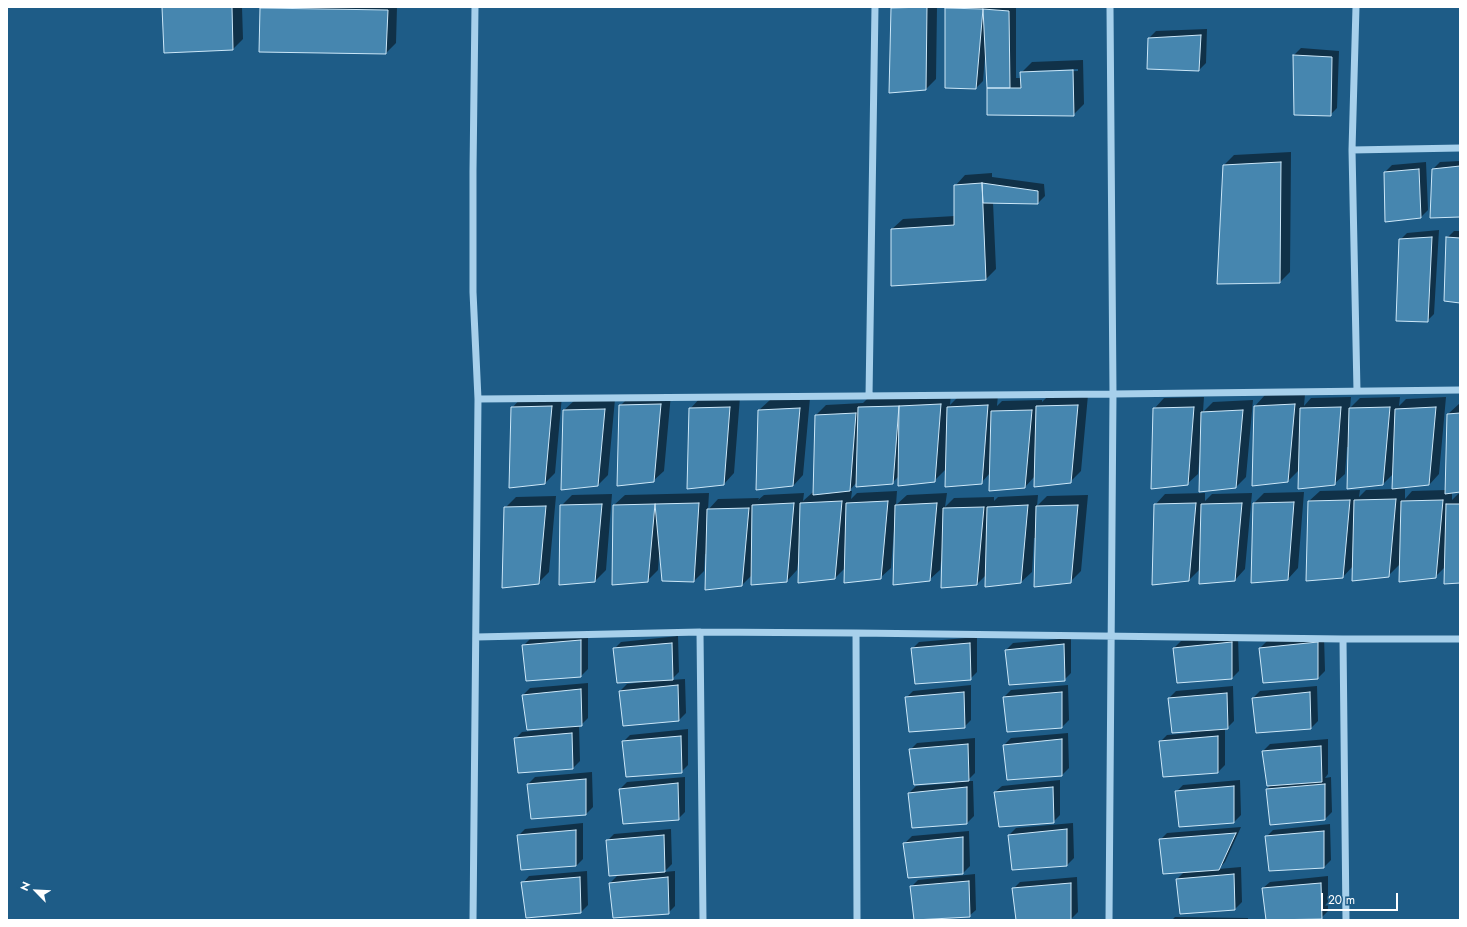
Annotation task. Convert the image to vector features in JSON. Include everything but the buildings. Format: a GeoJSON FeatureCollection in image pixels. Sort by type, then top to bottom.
{"type":"FeatureCollection","features":[{"type":"Feature","properties":{"kind":"street"},"geometry":{"type":"LineString","coordinates":[[473,920],[478,399],[473,292],[475,7]]}},
{"type":"Feature","properties":{"kind":"street"},"geometry":{"type":"LineString","coordinates":[[869,396],[875,7]]}},
{"type":"Feature","properties":{"kind":"street"},"geometry":{"type":"LineString","coordinates":[[1109,920],[1113,394],[1110,7]]}},
{"type":"Feature","properties":{"kind":"street"},"geometry":{"type":"LineString","coordinates":[[1356,7],[1352,150],[1357,390]]}},
{"type":"Feature","properties":{"kind":"street"},"geometry":{"type":"LineString","coordinates":[[1352,150],[1460,148]]}},
{"type":"Feature","properties":{"kind":"street"},"geometry":{"type":"LineString","coordinates":[[478,399],[1460,390]]}},
{"type":"Feature","properties":{"kind":"street"},"geometry":{"type":"LineString","coordinates":[[476,637],[700,632],[856,632],[1343,639],[1460,639]]}},
{"type":"Feature","properties":{"kind":"street"},"geometry":{"type":"LineString","coordinates":[[700,632],[703,920]]}},
{"type":"Feature","properties":{"kind":"street"},"geometry":{"type":"LineString","coordinates":[[856,632],[857,920]]}},
{"type":"Feature","properties":{"kind":"street"},"geometry":{"type":"LineString","coordinates":[[1343,639],[1346,920]]}}]}
